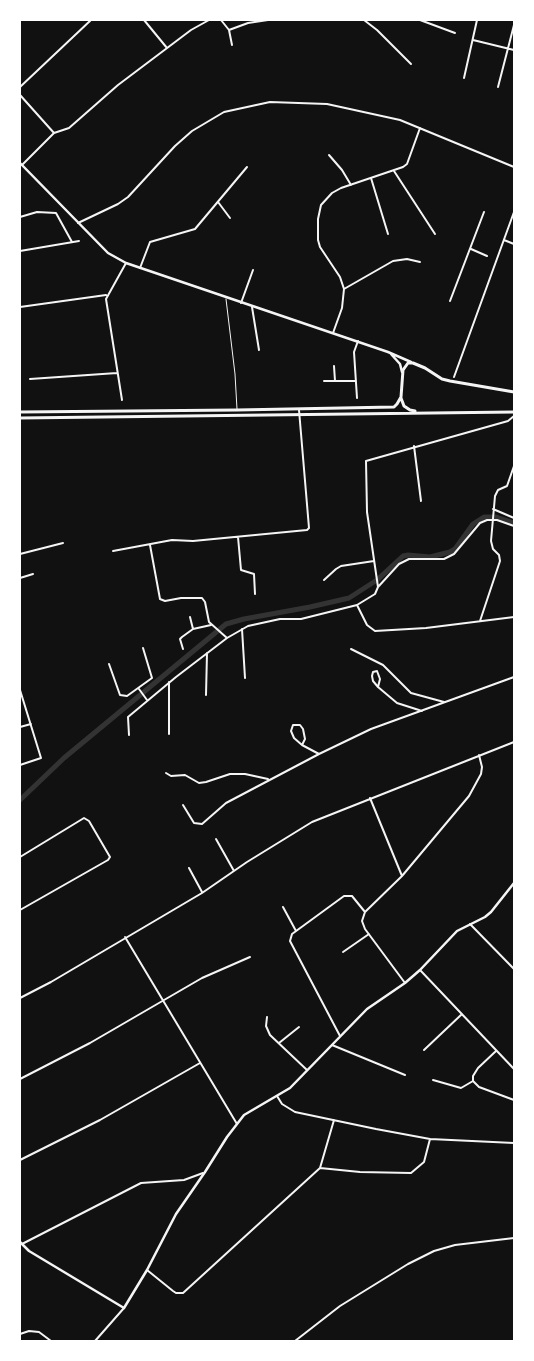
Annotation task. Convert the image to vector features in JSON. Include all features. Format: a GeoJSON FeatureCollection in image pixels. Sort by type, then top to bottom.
{"type":"FeatureCollection","features":[{"type":"Feature","properties":{"kind":"main road"},"geometry":{"type":"LineString","coordinates":[[20,412],[394,407],[398,404],[401,397],[402,374],[408,363],[425,368],[442,379],[514,392]]}},
{"type":"Feature","properties":{"kind":"main road"},"geometry":{"type":"LineString","coordinates":[[401,397],[404,406],[410,410],[420,412]]}},
{"type":"Feature","properties":{"kind":"main road"},"geometry":{"type":"LineString","coordinates":[[20,418],[514,412]]}},
{"type":"Feature","properties":{"kind":"street"},"geometry":{"type":"LineString","coordinates":[[20,87],[90,20]]}},
{"type":"Feature","properties":{"kind":"street"},"geometry":{"type":"LineString","coordinates":[[144,20],[167,48]]}},
{"type":"Feature","properties":{"kind":"street"},"geometry":{"type":"LineString","coordinates":[[209,20],[191,30],[167,48],[118,86],[69,128],[54,133],[21,164],[108,253],[126,263],[252,307],[358,341],[413,363]]}},
{"type":"Feature","properties":{"kind":"street"},"geometry":{"type":"LineString","coordinates":[[221,20],[229,30],[232,45]]}},
{"type":"Feature","properties":{"kind":"street"},"geometry":{"type":"LineString","coordinates":[[229,30],[248,23],[268,20]]}},
{"type":"Feature","properties":{"kind":"street"},"geometry":{"type":"LineString","coordinates":[[364,20],[377,30],[411,64]]}},
{"type":"Feature","properties":{"kind":"street"},"geometry":{"type":"LineString","coordinates":[[420,20],[455,33]]}},
{"type":"Feature","properties":{"kind":"street"},"geometry":{"type":"LineString","coordinates":[[464,78],[478,20]]}},
{"type":"Feature","properties":{"kind":"street"},"geometry":{"type":"LineString","coordinates":[[498,87],[514,25]]}},
{"type":"Feature","properties":{"kind":"street"},"geometry":{"type":"LineString","coordinates":[[473,40],[514,50]]}},
{"type":"Feature","properties":{"kind":"street"},"geometry":{"type":"LineString","coordinates":[[20,95],[54,133]]}},
{"type":"Feature","properties":{"kind":"street"},"geometry":{"type":"LineString","coordinates":[[78,223],[128,198],[174,146],[192,131],[224,112],[270,102],[327,104],[400,120],[514,167]]}},
{"type":"Feature","properties":{"kind":"street"},"geometry":{"type":"LineString","coordinates":[[333,334],[342,308],[344,288],[340,277],[320,247],[317,232],[321,205],[332,193],[404,168],[420,128]]}},
{"type":"Feature","properties":{"kind":"street"},"geometry":{"type":"LineString","coordinates":[[329,155],[342,170],[351,185]]}},
{"type":"Feature","properties":{"kind":"street"},"geometry":{"type":"LineString","coordinates":[[140,268],[150,242],[192,231],[247,167]]}},
{"type":"Feature","properties":{"kind":"street"},"geometry":{"type":"LineString","coordinates":[[394,171],[434,234]]}},
{"type":"Feature","properties":{"kind":"street"},"geometry":{"type":"LineString","coordinates":[[371,178],[388,234]]}},
{"type":"Feature","properties":{"kind":"street"},"geometry":{"type":"LineString","coordinates":[[218,202],[230,218]]}},
{"type":"Feature","properties":{"kind":"street"},"geometry":{"type":"LineString","coordinates":[[20,217],[37,212],[56,213],[72,242]]}},
{"type":"Feature","properties":{"kind":"street"},"geometry":{"type":"LineString","coordinates":[[450,301],[484,212]]}},
{"type":"Feature","properties":{"kind":"street"},"geometry":{"type":"LineString","coordinates":[[454,377],[514,212]]}},
{"type":"Feature","properties":{"kind":"street"},"geometry":{"type":"LineString","coordinates":[[504,240],[514,244]]}},
{"type":"Feature","properties":{"kind":"street"},"geometry":{"type":"LineString","coordinates":[[20,251],[79,241]]}},
{"type":"Feature","properties":{"kind":"street"},"geometry":{"type":"LineString","coordinates":[[470,249],[487,256]]}},
{"type":"Feature","properties":{"kind":"street"},"geometry":{"type":"LineString","coordinates":[[493,258],[497,259]]}},
{"type":"Feature","properties":{"kind":"street"},"geometry":{"type":"LineString","coordinates":[[344,288],[393,260],[407,259],[420,262]]}},
{"type":"Feature","properties":{"kind":"street"},"geometry":{"type":"LineString","coordinates":[[122,400],[106,295],[126,263]]}},
{"type":"Feature","properties":{"kind":"street"},"geometry":{"type":"LineString","coordinates":[[241,303],[253,270]]}},
{"type":"Feature","properties":{"kind":"street"},"geometry":{"type":"LineString","coordinates":[[20,307],[106,295]]}},
{"type":"Feature","properties":{"kind":"street"},"geometry":{"type":"LineString","coordinates":[[226,298],[235,374],[237,410]]}},
{"type":"Feature","properties":{"kind":"street"},"geometry":{"type":"LineString","coordinates":[[252,307],[259,350]]}},
{"type":"Feature","properties":{"kind":"street"},"geometry":{"type":"LineString","coordinates":[[357,398],[354,352],[358,341]]}},
{"type":"Feature","properties":{"kind":"street"},"geometry":{"type":"LineString","coordinates":[[388,352],[400,364],[402,374]]}},
{"type":"Feature","properties":{"kind":"street"},"geometry":{"type":"LineString","coordinates":[[334,366],[335,381]]}},
{"type":"Feature","properties":{"kind":"street"},"geometry":{"type":"LineString","coordinates":[[30,379],[117,373]]}},
{"type":"Feature","properties":{"kind":"street"},"geometry":{"type":"LineString","coordinates":[[324,382],[356,381]]}},
{"type":"Feature","properties":{"kind":"street"},"geometry":{"type":"LineString","coordinates":[[113,551],[172,540],[193,541],[304,531],[309,528],[298,408]]}},
{"type":"Feature","properties":{"kind":"street"},"geometry":{"type":"LineString","coordinates":[[378,587],[367,512],[366,461],[508,421],[514,416]]}},
{"type":"Feature","properties":{"kind":"street"},"geometry":{"type":"LineString","coordinates":[[414,446],[421,501]]}},
{"type":"Feature","properties":{"kind":"street"},"geometry":{"type":"LineString","coordinates":[[480,621],[500,560],[499,555],[492,546],[493,510],[496,493],[507,486],[514,466]]}},
{"type":"Feature","properties":{"kind":"street"},"geometry":{"type":"LineString","coordinates":[[493,510],[514,518]]}},
{"type":"Feature","properties":{"kind":"street"},"geometry":{"type":"LineString","coordinates":[[128,735],[128,717],[169,682],[227,638],[242,629],[264,622],[301,618],[357,605],[375,594],[378,587],[399,564],[409,559],[444,559],[454,554],[480,523],[493,519],[514,526]]}},
{"type":"Feature","properties":{"kind":"street"},"geometry":{"type":"LineString","coordinates":[[238,537],[241,570],[254,574],[255,594]]}},
{"type":"Feature","properties":{"kind":"street"},"geometry":{"type":"LineString","coordinates":[[20,554],[63,543]]}},
{"type":"Feature","properties":{"kind":"street"},"geometry":{"type":"LineString","coordinates":[[150,545],[160,599],[162,601],[181,598],[202,598],[205,602],[211,624],[227,638]]}},
{"type":"Feature","properties":{"kind":"street"},"geometry":{"type":"LineString","coordinates":[[324,580],[341,566],[374,561]]}},
{"type":"Feature","properties":{"kind":"street"},"geometry":{"type":"LineString","coordinates":[[20,578],[33,574]]}},
{"type":"Feature","properties":{"kind":"street"},"geometry":{"type":"LineString","coordinates":[[357,605],[367,625],[375,630],[426,628],[514,617]]}},
{"type":"Feature","properties":{"kind":"street"},"geometry":{"type":"LineString","coordinates":[[190,617],[193,629]]}},
{"type":"Feature","properties":{"kind":"street"},"geometry":{"type":"LineString","coordinates":[[183,649],[180,639],[193,629],[211,624]]}},
{"type":"Feature","properties":{"kind":"street"},"geometry":{"type":"LineString","coordinates":[[242,629],[245,678]]}},
{"type":"Feature","properties":{"kind":"street"},"geometry":{"type":"LineString","coordinates":[[109,664],[120,695],[127,696],[152,678],[143,648]]}},
{"type":"Feature","properties":{"kind":"street"},"geometry":{"type":"LineString","coordinates":[[351,649],[383,665],[411,694],[445,703]]}},
{"type":"Feature","properties":{"kind":"street"},"geometry":{"type":"LineString","coordinates":[[206,695],[207,653]]}},
{"type":"Feature","properties":{"kind":"street"},"geometry":{"type":"LineString","coordinates":[[378,687],[380,679],[379,674],[375,671],[372,673],[372,679],[378,687],[397,703],[422,711]]}},
{"type":"Feature","properties":{"kind":"street"},"geometry":{"type":"LineString","coordinates":[[183,805],[194,823],[202,824],[226,803],[371,729],[514,677]]}},
{"type":"Feature","properties":{"kind":"street"},"geometry":{"type":"LineString","coordinates":[[169,682],[169,734]]}},
{"type":"Feature","properties":{"kind":"street"},"geometry":{"type":"LineString","coordinates":[[139,689],[147,700]]}},
{"type":"Feature","properties":{"kind":"street"},"geometry":{"type":"LineString","coordinates":[[20,690],[42,758],[20,765]]}},
{"type":"Feature","properties":{"kind":"street"},"geometry":{"type":"LineString","coordinates":[[20,727],[31,724]]}},
{"type":"Feature","properties":{"kind":"street"},"geometry":{"type":"LineString","coordinates":[[302,745],[305,739],[304,732],[300,725],[296,724],[292,727],[292,734],[302,745],[319,754]]}},
{"type":"Feature","properties":{"kind":"street"},"geometry":{"type":"LineString","coordinates":[[20,998],[51,982],[202,893],[247,862],[312,822],[514,742]]}},
{"type":"Feature","properties":{"kind":"street"},"geometry":{"type":"LineString","coordinates":[[405,983],[369,934],[362,921],[366,912],[402,876],[469,796],[482,767],[479,755]]}},
{"type":"Feature","properties":{"kind":"street"},"geometry":{"type":"LineString","coordinates":[[166,773],[171,776],[185,774],[199,783],[230,774],[245,774],[268,780]]}},
{"type":"Feature","properties":{"kind":"street"},"geometry":{"type":"LineString","coordinates":[[370,798],[402,876]]}},
{"type":"Feature","properties":{"kind":"street"},"geometry":{"type":"LineString","coordinates":[[20,857],[84,818],[89,821],[110,857],[108,860],[20,910]]}},
{"type":"Feature","properties":{"kind":"street"},"geometry":{"type":"LineString","coordinates":[[216,839],[234,871]]}},
{"type":"Feature","properties":{"kind":"street"},"geometry":{"type":"LineString","coordinates":[[189,868],[202,893]]}},
{"type":"Feature","properties":{"kind":"street"},"geometry":{"type":"LineString","coordinates":[[95,1341],[124,1308],[147,1270],[176,1214],[244,1115],[290,1088],[367,1009],[405,983],[420,970],[457,931],[491,912],[514,883]]}},
{"type":"Feature","properties":{"kind":"street"},"geometry":{"type":"LineString","coordinates":[[340,1036],[290,941],[292,934],[347,895],[355,897],[366,912]]}},
{"type":"Feature","properties":{"kind":"street"},"geometry":{"type":"LineString","coordinates":[[283,907],[296,931]]}},
{"type":"Feature","properties":{"kind":"street"},"geometry":{"type":"LineString","coordinates":[[470,924],[514,969]]}},
{"type":"Feature","properties":{"kind":"street"},"geometry":{"type":"LineString","coordinates":[[343,952],[369,934]]}},
{"type":"Feature","properties":{"kind":"street"},"geometry":{"type":"LineString","coordinates":[[125,937],[237,1124]]}},
{"type":"Feature","properties":{"kind":"street"},"geometry":{"type":"LineString","coordinates":[[20,1078],[90,1043],[202,978],[250,958]]}},
{"type":"Feature","properties":{"kind":"street"},"geometry":{"type":"LineString","coordinates":[[420,970],[514,1069]]}},
{"type":"Feature","properties":{"kind":"street"},"geometry":{"type":"LineString","coordinates":[[424,1050],[462,1014]]}},
{"type":"Feature","properties":{"kind":"street"},"geometry":{"type":"LineString","coordinates":[[268,1017],[266,1022],[270,1036],[307,1070]]}},
{"type":"Feature","properties":{"kind":"street"},"geometry":{"type":"LineString","coordinates":[[279,1043],[299,1028]]}},
{"type":"Feature","properties":{"kind":"street"},"geometry":{"type":"LineString","coordinates":[[332,1045],[405,1076]]}},
{"type":"Feature","properties":{"kind":"street"},"geometry":{"type":"LineString","coordinates":[[473,1081],[473,1076],[478,1068],[496,1051]]}},
{"type":"Feature","properties":{"kind":"street"},"geometry":{"type":"LineString","coordinates":[[20,1160],[115,1112],[200,1062]]}},
{"type":"Feature","properties":{"kind":"street"},"geometry":{"type":"LineString","coordinates":[[433,1080],[461,1088],[473,1081]]}},
{"type":"Feature","properties":{"kind":"street"},"geometry":{"type":"LineString","coordinates":[[473,1081],[479,1087],[514,1100]]}},
{"type":"Feature","properties":{"kind":"street"},"geometry":{"type":"LineString","coordinates":[[277,1096],[282,1104],[295,1112],[334,1120],[430,1139],[514,1143]]}},
{"type":"Feature","properties":{"kind":"street"},"geometry":{"type":"LineString","coordinates":[[147,1270],[173,1290],[183,1293],[320,1168],[334,1120]]}},
{"type":"Feature","properties":{"kind":"street"},"geometry":{"type":"LineString","coordinates":[[320,1168],[360,1172],[411,1173],[424,1162],[430,1139]]}},
{"type":"Feature","properties":{"kind":"street"},"geometry":{"type":"LineString","coordinates":[[124,1308],[29,1251],[21,1243],[141,1183],[184,1180],[205,1172]]}},
{"type":"Feature","properties":{"kind":"street"},"geometry":{"type":"LineString","coordinates":[[295,1341],[340,1306],[408,1264],[434,1251],[455,1245],[514,1238]]}},
{"type":"Feature","properties":{"kind":"street"},"geometry":{"type":"LineString","coordinates":[[20,1334],[29,1331],[39,1332],[51,1341]]}},
{"type":"Feature","properties":{"kind":"waterway"},"geometry":{"type":"LineString","coordinates":[[20,800],[64,758],[226,624],[349,598],[377,580],[403,556],[430,557],[450,552],[455,549],[473,524],[484,517],[496,517],[514,523]]}}]}
